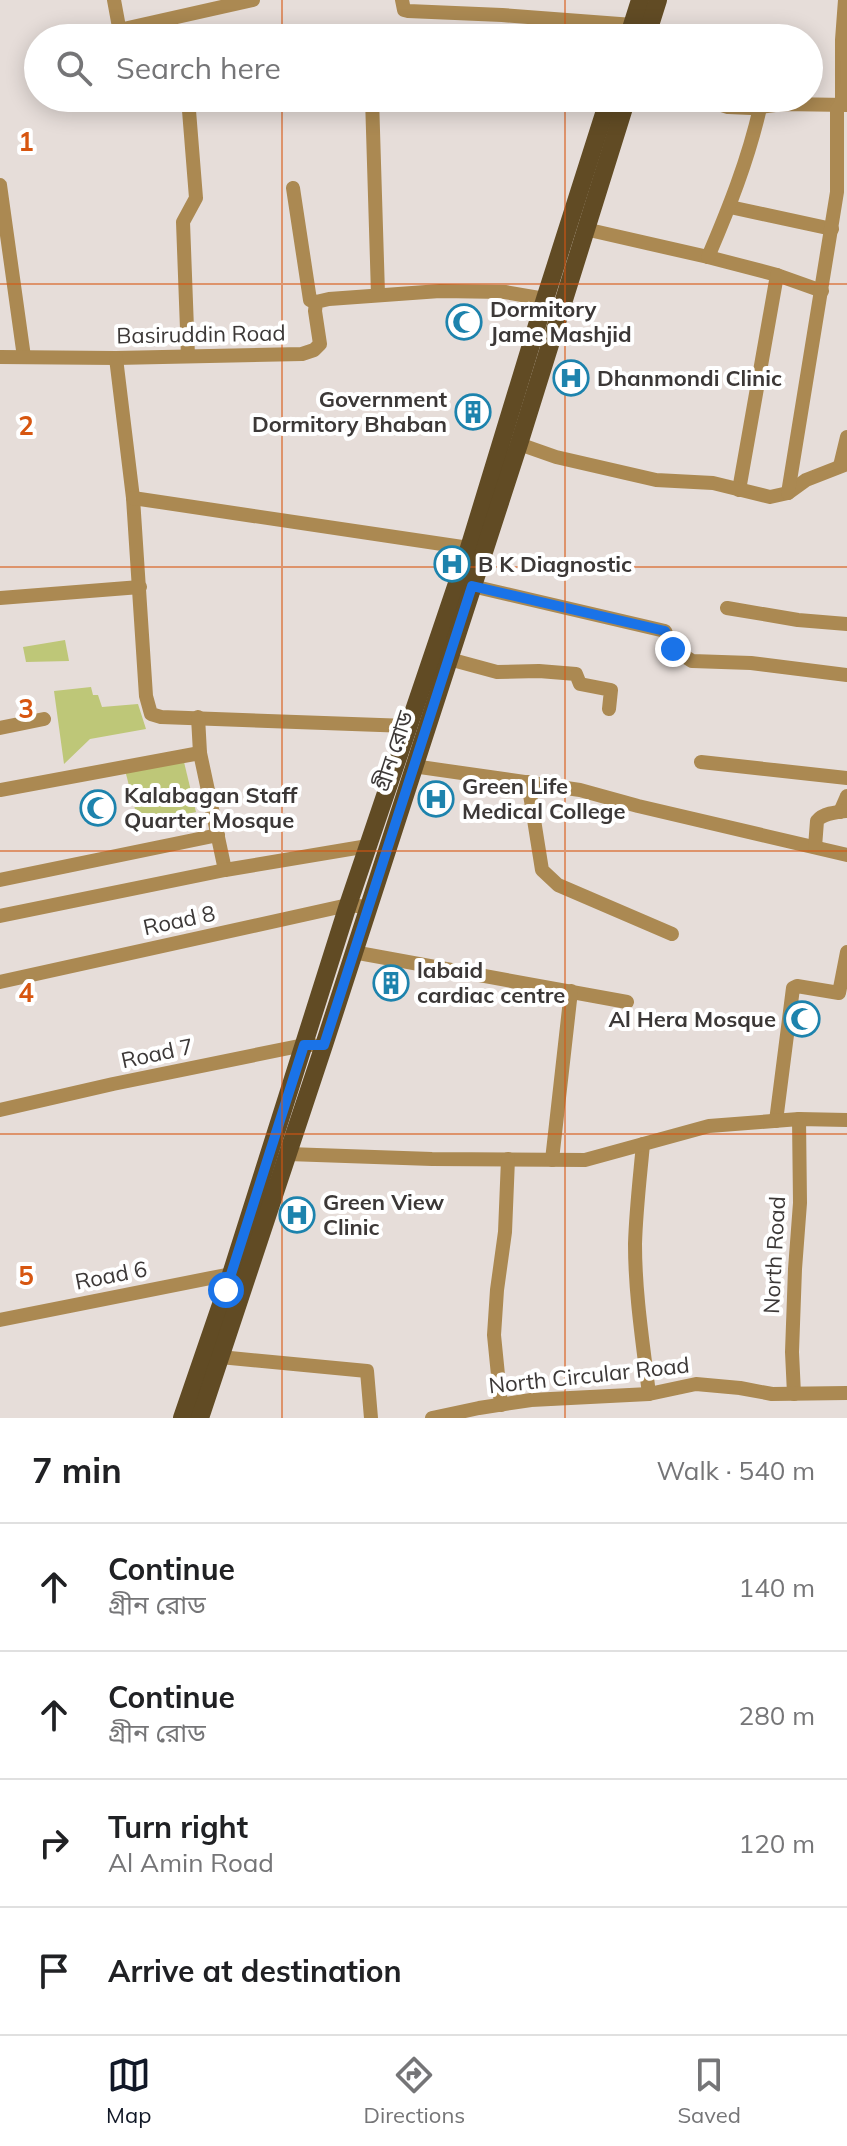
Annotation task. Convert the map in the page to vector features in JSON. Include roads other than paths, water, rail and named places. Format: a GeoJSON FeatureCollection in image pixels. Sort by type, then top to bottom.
{"type":"FeatureCollection","features":[{"type":"Feature","properties":{"kind":"main road"},"geometry":{"type":"LineString","coordinates":[[637,24],[640,0]]}},
{"type":"Feature","properties":{"kind":"main road"},"geometry":{"type":"LineString","coordinates":[[642,24],[658,0]]}},
{"type":"Feature","properties":{"kind":"main road","name":"গ্রীন রোড"},"geometry":{"type":"LineString","coordinates":[[182,1418],[348,905],[469,548],[604,112]]}},
{"type":"Feature","properties":{"kind":"main road","name":"গ্রীন রোড"},"geometry":{"type":"LineString","coordinates":[[200,1418],[519,444],[623,112]]}},
{"type":"Feature","properties":{"kind":"street"},"geometry":{"type":"LineString","coordinates":[[114,0],[118,24]]}},
{"type":"Feature","properties":{"kind":"street"},"geometry":{"type":"LineString","coordinates":[[159,24],[253,0]]}},
{"type":"Feature","properties":{"kind":"street"},"geometry":{"type":"LineString","coordinates":[[402,0],[404,10],[408,11],[503,8],[585,24]]}},
{"type":"Feature","properties":{"kind":"street"},"geometry":{"type":"LineString","coordinates":[[844,105],[842,40],[845,0]]}},
{"type":"Feature","properties":{"kind":"street"},"geometry":{"type":"LineString","coordinates":[[823,105],[844,105]]}},
{"type":"Feature","properties":{"kind":"street"},"geometry":{"type":"LineString","coordinates":[[788,493],[837,192],[837,109],[844,105]]}},
{"type":"Feature","properties":{"kind":"street"},"geometry":{"type":"LineString","coordinates":[[188,356],[183,222],[196,198],[189,112]]}},
{"type":"Feature","properties":{"kind":"street"},"geometry":{"type":"LineString","coordinates":[[372,112],[378,294]]}},
{"type":"Feature","properties":{"kind":"street"},"geometry":{"type":"LineString","coordinates":[[708,257],[751,148],[759,112]]}},
{"type":"Feature","properties":{"kind":"street"},"geometry":{"type":"LineString","coordinates":[[0,185],[24,357]]}},
{"type":"Feature","properties":{"kind":"street"},"geometry":{"type":"LineString","coordinates":[[293,188],[310,300],[316,302],[378,294],[440,291],[505,292],[545,299]]}},
{"type":"Feature","properties":{"kind":"street"},"geometry":{"type":"LineString","coordinates":[[730,207],[832,229]]}},
{"type":"Feature","properties":{"kind":"street"},"geometry":{"type":"LineString","coordinates":[[585,229],[777,275],[822,291]]}},
{"type":"Feature","properties":{"kind":"street"},"geometry":{"type":"LineString","coordinates":[[739,490],[777,275]]}},
{"type":"Feature","properties":{"kind":"street","name":"Basiruddin Road"},"geometry":{"type":"LineString","coordinates":[[0,357],[302,354],[320,344],[316,302]]}},
{"type":"Feature","properties":{"kind":"street"},"geometry":{"type":"LineString","coordinates":[[116,358],[133,498],[146,696],[151,714],[161,717],[408,726]]}},
{"type":"Feature","properties":{"kind":"street"},"geometry":{"type":"LineString","coordinates":[[519,444],[556,457],[656,480],[703,482],[770,497],[788,493],[806,480],[843,465],[847,437]]}},
{"type":"Feature","properties":{"kind":"street"},"geometry":{"type":"LineString","coordinates":[[133,498],[469,548]]}},
{"type":"Feature","properties":{"kind":"street"},"geometry":{"type":"LineString","coordinates":[[472,586],[665,631],[673,649],[692,661],[751,663],[847,675]]}},
{"type":"Feature","properties":{"kind":"street"},"geometry":{"type":"LineString","coordinates":[[0,598],[140,587]]}},
{"type":"Feature","properties":{"kind":"street"},"geometry":{"type":"LineString","coordinates":[[727,608],[798,620],[847,624]]}},
{"type":"Feature","properties":{"kind":"street"},"geometry":{"type":"LineString","coordinates":[[449,659],[497,672],[576,674],[580,684],[611,690],[609,709]]}},
{"type":"Feature","properties":{"kind":"street"},"geometry":{"type":"LineString","coordinates":[[198,717],[200,753],[225,870]]}},
{"type":"Feature","properties":{"kind":"street"},"geometry":{"type":"LineString","coordinates":[[0,728],[44,719]]}},
{"type":"Feature","properties":{"kind":"street"},"geometry":{"type":"LineString","coordinates":[[0,790],[200,753]]}},
{"type":"Feature","properties":{"kind":"street"},"geometry":{"type":"LineString","coordinates":[[701,762],[847,778]]}},
{"type":"Feature","properties":{"kind":"street"},"geometry":{"type":"LineString","coordinates":[[413,766],[580,790],[847,855]]}},
{"type":"Feature","properties":{"kind":"street"},"geometry":{"type":"LineString","coordinates":[[528,782],[542,870],[549,878],[558,885],[672,934]]}},
{"type":"Feature","properties":{"kind":"street"},"geometry":{"type":"LineString","coordinates":[[815,847],[817,821],[824,815],[844,812],[847,796]]}},
{"type":"Feature","properties":{"kind":"street"},"geometry":{"type":"LineString","coordinates":[[0,880],[218,835]]}},
{"type":"Feature","properties":{"kind":"street"},"geometry":{"type":"LineString","coordinates":[[0,916],[225,870],[368,846]]}},
{"type":"Feature","properties":{"kind":"street","name":"Road 8"},"geometry":{"type":"LineString","coordinates":[[0,982],[348,905],[367,907]]}},
{"type":"Feature","properties":{"kind":"street"},"geometry":{"type":"LineString","coordinates":[[353,952],[627,1002]]}},
{"type":"Feature","properties":{"kind":"street"},"geometry":{"type":"LineString","coordinates":[[776,1121],[793,988],[797,986],[839,993],[847,952]]}},
{"type":"Feature","properties":{"kind":"street"},"geometry":{"type":"LineString","coordinates":[[552,1160],[571,991]]}},
{"type":"Feature","properties":{"kind":"street","name":"Road 7"},"geometry":{"type":"LineString","coordinates":[[0,1110],[304,1045],[324,1045]]}},
{"type":"Feature","properties":{"kind":"street"},"geometry":{"type":"LineString","coordinates":[[288,1154],[591,1160],[709,1126],[799,1119],[843,1120]]}},
{"type":"Feature","properties":{"kind":"street","name":"North Road"},"geometry":{"type":"LineString","coordinates":[[794,1394],[792,1352],[800,1203],[799,1119]]}},
{"type":"Feature","properties":{"kind":"street"},"geometry":{"type":"LineString","coordinates":[[643,1144],[636,1264],[649,1394]]}},
{"type":"Feature","properties":{"kind":"street"},"geometry":{"type":"LineString","coordinates":[[501,1405],[494,1335],[505,1232],[508,1159]]}},
{"type":"Feature","properties":{"kind":"street","name":"Road 6"},"geometry":{"type":"LineString","coordinates":[[0,1320],[231,1274]]}},
{"type":"Feature","properties":{"kind":"street"},"geometry":{"type":"LineString","coordinates":[[220,1357],[367,1371],[371,1418]]}},
{"type":"Feature","properties":{"kind":"street","name":"North Circular Road"},"geometry":{"type":"LineString","coordinates":[[432,1418],[479,1413],[501,1405],[531,1400],[649,1394],[696,1384],[772,1394],[847,1393]]}},
{"type":"Feature","properties":{"kind":"place","name":"Dormitory Jame Mashjid"},"geometry":{"type":"Point","coordinates":[464,322]}},
{"type":"Feature","properties":{"kind":"place","name":"Dhanmondi Clinic"},"geometry":{"type":"Point","coordinates":[571,378]}},
{"type":"Feature","properties":{"kind":"place","name":"Government Dormitory Bhaban"},"geometry":{"type":"Point","coordinates":[473,412]}},
{"type":"Feature","properties":{"kind":"place","name":"B K Diagnostic"},"geometry":{"type":"Point","coordinates":[452,564]}},
{"type":"Feature","properties":{"kind":"place","name":"Green Life Medical College"},"geometry":{"type":"Point","coordinates":[436,799]}},
{"type":"Feature","properties":{"kind":"place","name":"Kalabagan Staff Quarter Mosque"},"geometry":{"type":"Point","coordinates":[98,808]}},
{"type":"Feature","properties":{"kind":"place","name":"labaid cardiac centre"},"geometry":{"type":"Point","coordinates":[391,983]}},
{"type":"Feature","properties":{"kind":"place","name":"Al Hera Mosque"},"geometry":{"type":"Point","coordinates":[802,1019]}},
{"type":"Feature","properties":{"kind":"place","name":"Green View Clinic"},"geometry":{"type":"Point","coordinates":[297,1215]}}]}
